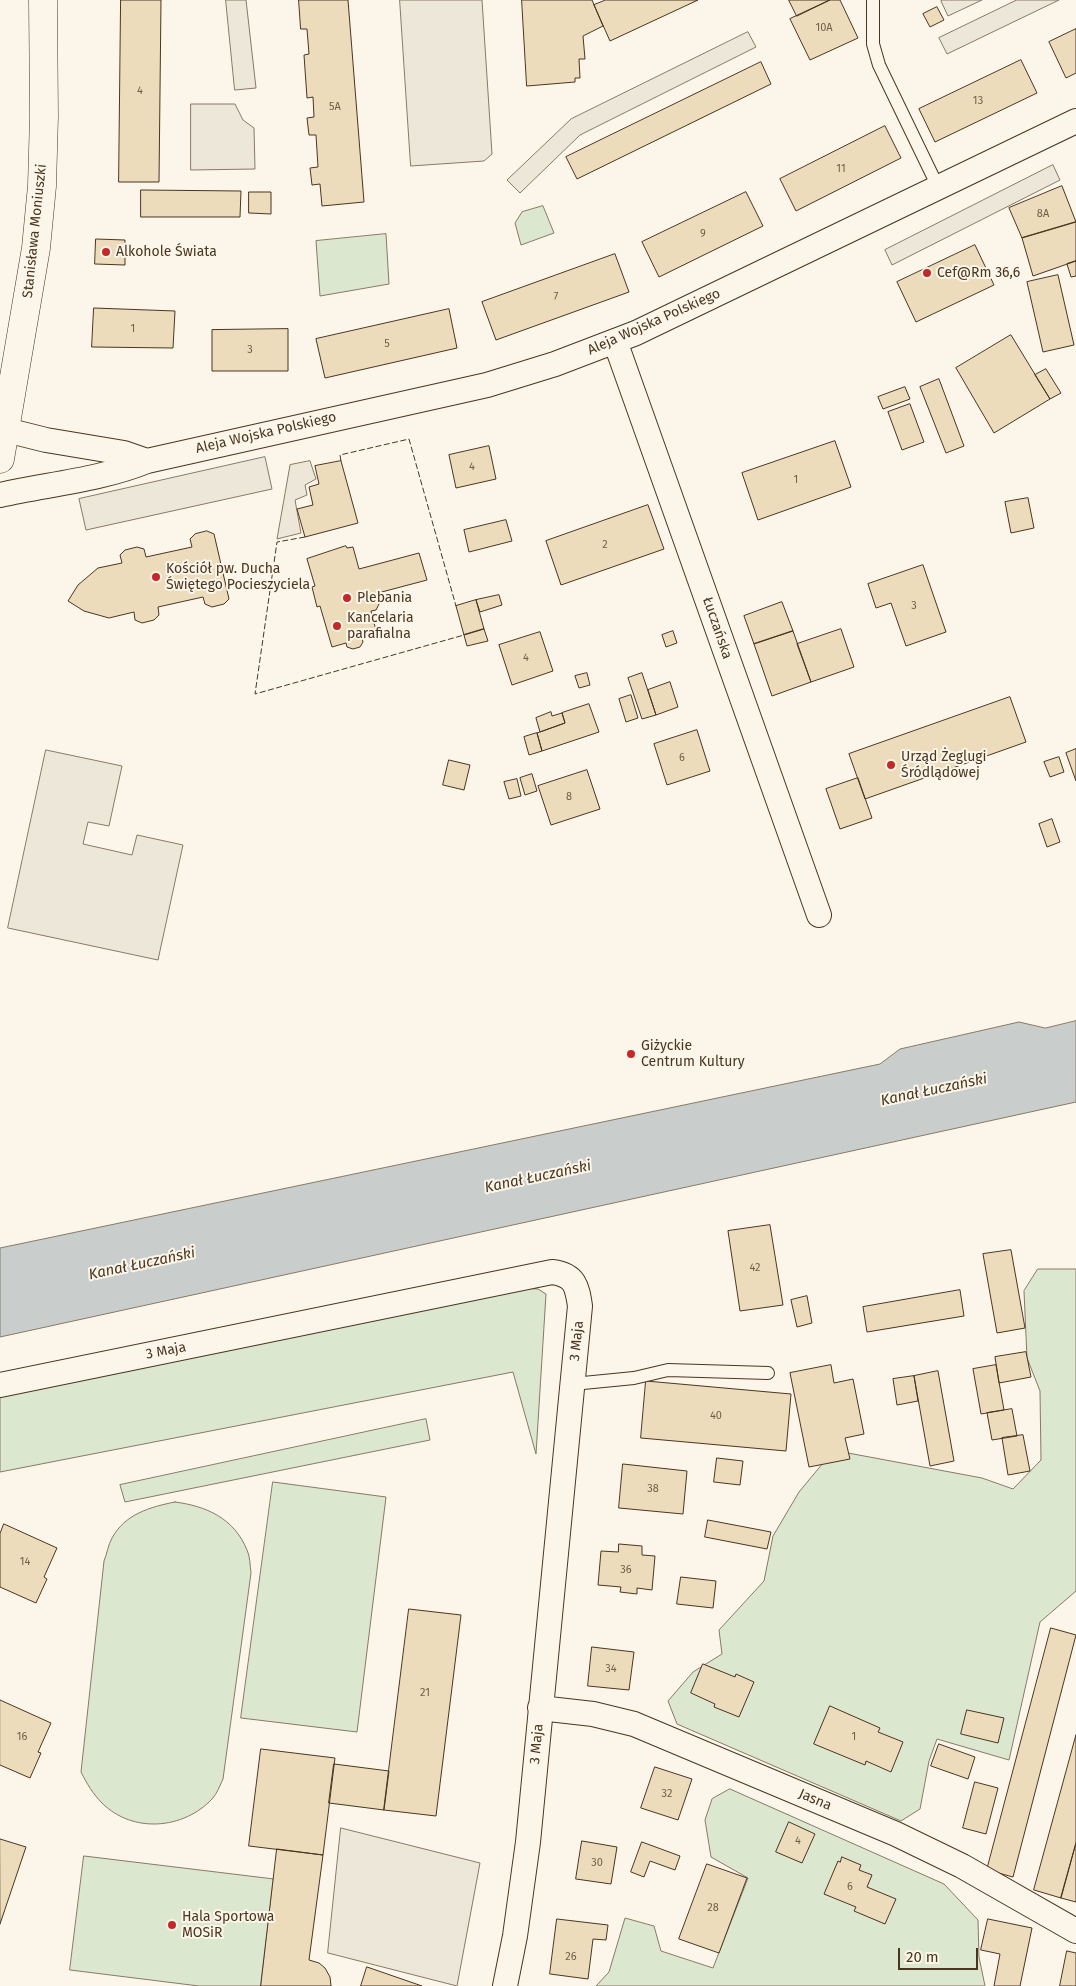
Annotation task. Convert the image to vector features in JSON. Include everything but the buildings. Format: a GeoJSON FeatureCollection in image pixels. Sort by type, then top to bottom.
{"type":"FeatureCollection","features":[{"type":"Feature","properties":{"kind":"street","name":"Stanisława Moniuszki"},"geometry":{"type":"LineString","coordinates":[[0,459],[36,248],[42,186],[44,116],[43,0]]}},
{"type":"Feature","properties":{"kind":"street","name":"Aleja Wojska Polskiego"},"geometry":{"type":"LineString","coordinates":[[0,495],[124,470],[147,461],[487,385],[555,364],[642,330],[1076,121]]}},
{"type":"Feature","properties":{"kind":"street","name":"Łuczańska"},"geometry":{"type":"LineString","coordinates":[[615,341],[819,915]]}},
{"type":"Feature","properties":{"kind":"street"},"geometry":{"type":"LineString","coordinates":[[6,430],[46,440],[124,453],[147,461]]}},
{"type":"Feature","properties":{"kind":"street","name":"3 Maja"},"geometry":{"type":"LineString","coordinates":[[0,1385],[552,1272],[564,1274],[578,1288],[580,1306],[573,1384],[528,1842],[506,1986]]}},
{"type":"Feature","properties":{"kind":"street","name":"Jasna"},"geometry":{"type":"LineString","coordinates":[[540,1708],[593,1714],[634,1724],[896,1834],[962,1866],[1076,1931]]}},
{"type":"Feature","properties":{"kind":"lane"},"geometry":{"type":"LineString","coordinates":[[872,0],[873,44],[879,65],[938,187]]}},
{"type":"Feature","properties":{"kind":"lane"},"geometry":{"type":"LineString","coordinates":[[573,1384],[634,1378],[668,1370],[768,1372]]}},
{"type":"Feature","properties":{"kind":"green space"},"geometry":{"type":"Polygon","coordinates":[[[543,206],[554,233],[521,245],[515,223],[522,212],[543,206]]]}},
{"type":"Feature","properties":{"kind":"green space"},"geometry":{"type":"Polygon","coordinates":[[[386,234],[389,284],[320,296],[316,241],[386,234]]]}},
{"type":"Feature","properties":{"kind":"green space"},"geometry":{"type":"Polygon","coordinates":[[[1038,1269],[1076,1269],[1076,1591],[1040,1622],[1009,1760],[937,1739],[929,1761],[920,1809],[901,1821],[677,1724],[668,1701],[693,1672],[722,1654],[719,1630],[764,1581],[773,1536],[799,1492],[823,1463],[848,1453],[982,1478],[1013,1489],[1041,1460],[1040,1391],[1027,1358],[1024,1291],[1038,1269]]]}},
{"type":"Feature","properties":{"kind":"green space"},"geometry":{"type":"Polygon","coordinates":[[[522,1288],[538,1289],[546,1294],[536,1454],[513,1372],[0,1472],[0,1396],[522,1288]]]}},
{"type":"Feature","properties":{"kind":"green space"},"geometry":{"type":"Polygon","coordinates":[[[426,1419],[430,1440],[125,1502],[120,1485],[426,1419]]]}},
{"type":"Feature","properties":{"kind":"green space"},"geometry":{"type":"Polygon","coordinates":[[[273,1482],[386,1497],[357,1732],[241,1718],[273,1482]]]}},
{"type":"Feature","properties":{"kind":"green space"},"geometry":{"type":"Polygon","coordinates":[[[175,1502],[198,1507],[227,1522],[235,1530],[247,1550],[251,1573],[223,1779],[212,1799],[201,1809],[187,1817],[173,1822],[143,1823],[128,1820],[114,1813],[90,1789],[81,1772],[104,1561],[109,1544],[117,1530],[131,1517],[156,1506],[175,1502]]]}},
{"type":"Feature","properties":{"kind":"green space"},"geometry":{"type":"Polygon","coordinates":[[[730,1789],[944,1884],[978,1920],[979,1957],[985,1986],[596,1986],[609,1972],[625,1918],[654,1926],[661,1951],[713,1968],[748,1878],[711,1857],[705,1820],[712,1799],[730,1789]]]}},
{"type":"Feature","properties":{"kind":"green space","name":"Hala Sportowa MOSiR"},"geometry":{"type":"Polygon","coordinates":[[[84,1856],[274,1879],[261,1986],[199,1986],[70,1970],[84,1856]]]}},
{"type":"Feature","properties":{"kind":"shaded area"},"geometry":{"type":"Polygon","coordinates":[[[226,0],[246,0],[256,88],[235,90],[226,0]]]}},
{"type":"Feature","properties":{"kind":"shaded area"},"geometry":{"type":"Polygon","coordinates":[[[400,0],[482,0],[492,154],[484,161],[411,166],[400,0]]]}},
{"type":"Feature","properties":{"kind":"shaded area"},"geometry":{"type":"Polygon","coordinates":[[[982,0],[948,16],[941,1],[982,0]]]}},
{"type":"Feature","properties":{"kind":"shaded area"},"geometry":{"type":"Polygon","coordinates":[[[1017,0],[1059,0],[947,54],[939,38],[1017,0]]]}},
{"type":"Feature","properties":{"kind":"shaded area"},"geometry":{"type":"Polygon","coordinates":[[[748,32],[756,47],[580,135],[520,193],[507,180],[571,119],[748,32]]]}},
{"type":"Feature","properties":{"kind":"shaded area"},"geometry":{"type":"Polygon","coordinates":[[[191,104],[235,104],[243,120],[254,128],[255,169],[191,170],[191,104]]]}},
{"type":"Feature","properties":{"kind":"shaded area"},"geometry":{"type":"Polygon","coordinates":[[[1053,165],[1060,180],[892,265],[885,250],[1053,165]]]}},
{"type":"Feature","properties":{"kind":"shaded area"},"geometry":{"type":"Polygon","coordinates":[[[265,457],[272,489],[86,530],[79,499],[265,457]]]}},
{"type":"Feature","properties":{"kind":"shaded area"},"geometry":{"type":"Polygon","coordinates":[[[310,461],[316,479],[305,485],[307,495],[295,500],[301,533],[277,539],[290,465],[310,461]]]}},
{"type":"Feature","properties":{"kind":"shaded area"},"geometry":{"type":"Polygon","coordinates":[[[46,750],[122,766],[109,826],[88,822],[83,844],[132,855],[137,835],[183,845],[158,960],[8,928],[46,750]]]}},
{"type":"Feature","properties":{"kind":"shaded area"},"geometry":{"type":"Polygon","coordinates":[[[341,1828],[480,1863],[457,1986],[328,1953],[341,1828]]]}},
{"type":"Feature","properties":{"kind":"water","name":"Kanał Łuczański"},"geometry":{"type":"Polygon","coordinates":[[[1076,1021],[1076,1102],[0,1337],[0,1248],[880,1064],[900,1049],[1019,1022],[1045,1028],[1076,1021]]]}},
{"type":"Feature","properties":{"kind":"fence"},"geometry":{"type":"LineString","coordinates":[[341,461],[340,455],[409,439],[456,606]]}},
{"type":"Feature","properties":{"kind":"fence"},"geometry":{"type":"LineString","coordinates":[[305,537],[277,542],[255,694],[464,635]]}},
{"type":"Feature","properties":{"kind":"place","name":"Alkohole Świata"},"geometry":{"type":"Point","coordinates":[106,252]}},
{"type":"Feature","properties":{"kind":"place","name":"Cef@Rm 36,6"},"geometry":{"type":"Point","coordinates":[927,273]}},
{"type":"Feature","properties":{"kind":"place","name":"Kościół pw. Ducha Świętego Pocieszyciela"},"geometry":{"type":"Point","coordinates":[156,577]}},
{"type":"Feature","properties":{"kind":"place","name":"Plebania"},"geometry":{"type":"Point","coordinates":[347,598]}},
{"type":"Feature","properties":{"kind":"place","name":"Kancelaria parafialna"},"geometry":{"type":"Point","coordinates":[337,626]}},
{"type":"Feature","properties":{"kind":"place","name":"Urząd Żeglugi Śródlądowej"},"geometry":{"type":"Point","coordinates":[891,765]}},
{"type":"Feature","properties":{"kind":"place","name":"Giżyckie Centrum Kultury"},"geometry":{"type":"Point","coordinates":[631,1054]}},
{"type":"Feature","properties":{"kind":"place","name":"Hala Sportowa MOSiR"},"geometry":{"type":"Point","coordinates":[172,1925]}}]}
